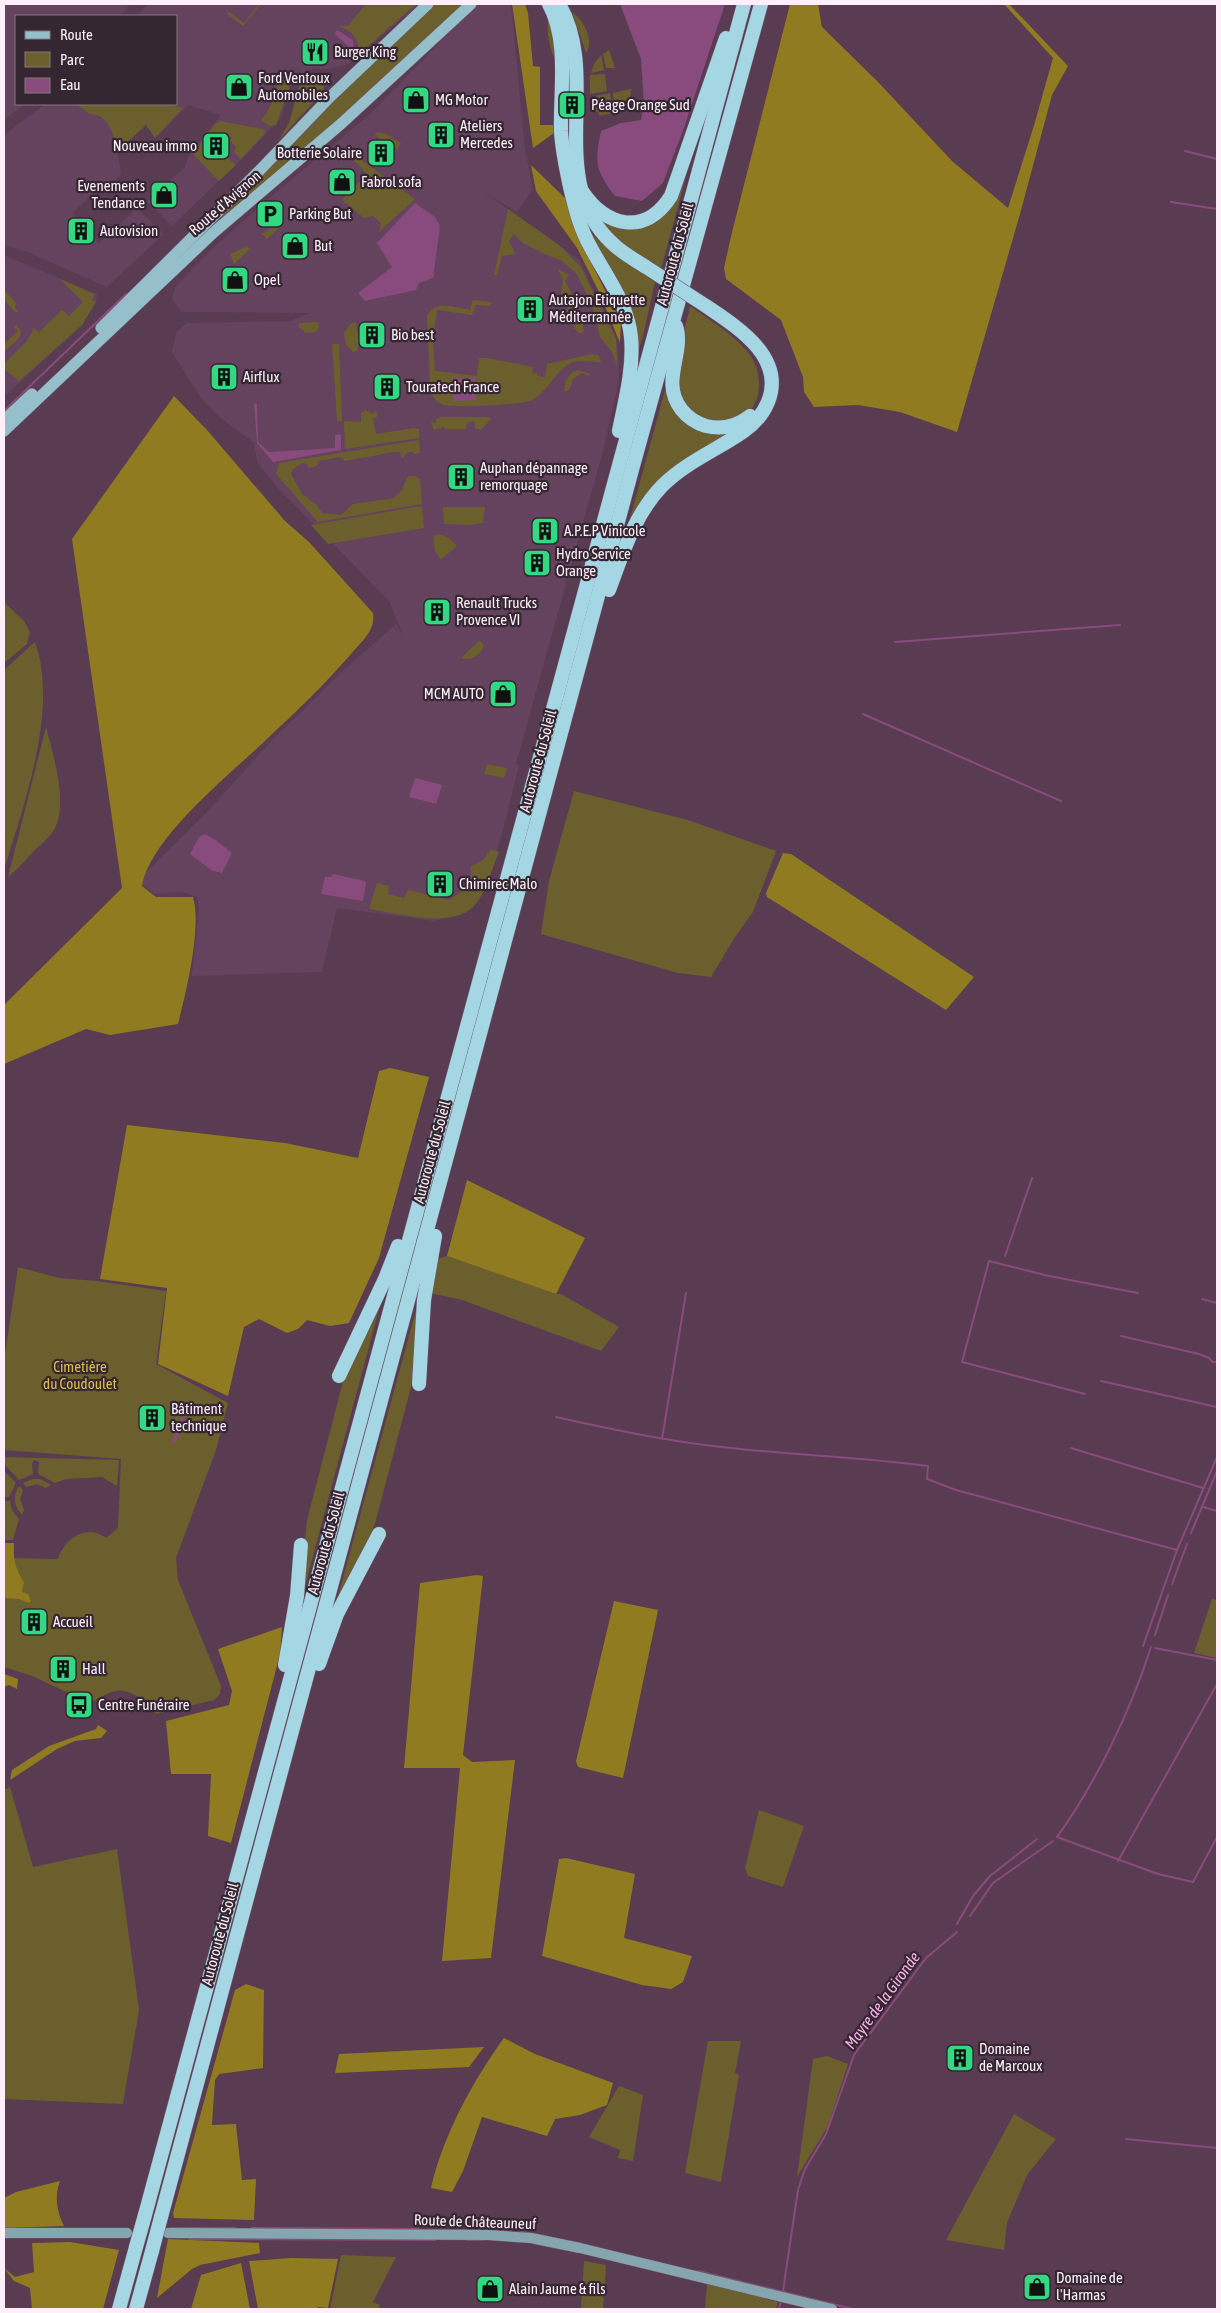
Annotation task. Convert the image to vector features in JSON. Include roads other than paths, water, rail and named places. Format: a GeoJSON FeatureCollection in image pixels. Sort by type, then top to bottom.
{"type":"FeatureCollection","features":[{"type":"Feature","properties":{"kind":"highway"},"geometry":{"type":"LineString","coordinates":[[548,4],[557,24],[560,46],[561,132],[564,158],[593,229],[606,244],[738,328],[761,352],[771,375],[769,398],[756,420],[746,430],[684,467],[649,501],[632,529],[599,617],[588,638]]}},
{"type":"Feature","properties":{"kind":"highway"},"geometry":{"type":"LineString","coordinates":[[559,4],[571,32],[576,61],[576,159],[579,222],[622,304],[631,338],[629,374],[609,478],[606,509]]}},
{"type":"Feature","properties":{"kind":"highway"},"geometry":{"type":"LineString","coordinates":[[577,193],[598,211],[619,222],[644,220],[654,216],[664,207],[671,196],[723,45],[733,20],[743,4]]}},
{"type":"Feature","properties":{"kind":"highway","name":"Autoroute du Soleil"},"geometry":{"type":"LineString","coordinates":[[119,2309],[743,4]]}},
{"type":"Feature","properties":{"kind":"highway","name":"Autoroute du Soleil"},"geometry":{"type":"LineString","coordinates":[[136,2309],[674,318],[761,4]]}},
{"type":"Feature","properties":{"kind":"highway"},"geometry":{"type":"LineString","coordinates":[[674,318],[678,334],[672,389],[679,406],[690,418],[698,423],[713,428],[729,427],[744,421],[760,404],[764,390],[761,367],[757,358],[742,339],[705,308]]}},
{"type":"Feature","properties":{"kind":"highway"},"geometry":{"type":"LineString","coordinates":[[339,1376],[386,1279],[427,1171]]}},
{"type":"Feature","properties":{"kind":"highway"},"geometry":{"type":"LineString","coordinates":[[419,1384],[424,1300],[438,1221],[442,1176]]}},
{"type":"Feature","properties":{"kind":"highway"},"geometry":{"type":"LineString","coordinates":[[291,1734],[304,1708],[337,1614],[379,1534]]}},
{"type":"Feature","properties":{"kind":"highway"},"geometry":{"type":"LineString","coordinates":[[245,1846],[245,1815],[284,1670],[297,1596],[301,1545]]}},
{"type":"Feature","properties":{"kind":"main road","name":"Route d'Avignon"},"geometry":{"type":"LineString","coordinates":[[4,420],[116,314],[349,78],[428,4]]}},
{"type":"Feature","properties":{"kind":"main road","name":"Route d'Avignon"},"geometry":{"type":"LineString","coordinates":[[4,431],[213,233],[342,123],[471,4]]}},
{"type":"Feature","properties":{"kind":"main road"},"geometry":{"type":"LineString","coordinates":[[4,2233],[127,2233]]}},
{"type":"Feature","properties":{"kind":"main road","name":"Route de Châteauneuf"},"geometry":{"type":"LineString","coordinates":[[168,2233],[488,2235],[531,2238],[832,2309]]}},
{"type":"Feature","properties":{"kind":"water"},"geometry":{"type":"Polygon","coordinates":[[[620,4],[725,4],[684,128],[663,183],[642,201],[615,196],[600,173],[597,159],[601,131],[621,123],[641,120],[644,104],[641,59],[620,4]]]}},
{"type":"Feature","properties":{"kind":"water"},"geometry":{"type":"Polygon","coordinates":[[[337,30],[353,40],[354,51],[348,52],[348,46],[335,34],[337,30]]]}},
{"type":"Feature","properties":{"kind":"water"},"geometry":{"type":"Polygon","coordinates":[[[415,203],[435,217],[440,226],[433,278],[419,283],[416,290],[365,301],[358,293],[392,267],[377,243],[415,203]]]}},
{"type":"Feature","properties":{"kind":"water"},"geometry":{"type":"Polygon","coordinates":[[[452,378],[475,378],[476,400],[453,401],[452,378]]]}},
{"type":"Feature","properties":{"kind":"water"},"geometry":{"type":"Polygon","coordinates":[[[254,403],[257,404],[258,442],[269,452],[335,448],[335,435],[341,434],[341,450],[273,462],[257,443],[254,403]]]}},
{"type":"Feature","properties":{"kind":"water"},"geometry":{"type":"Polygon","coordinates":[[[415,778],[442,785],[436,804],[409,797],[415,778]]]}},
{"type":"Feature","properties":{"kind":"water"},"geometry":{"type":"Polygon","coordinates":[[[205,834],[232,853],[222,873],[211,870],[190,854],[199,837],[205,834]]]}},
{"type":"Feature","properties":{"kind":"water"},"geometry":{"type":"Polygon","coordinates":[[[333,874],[365,881],[363,901],[321,894],[325,877],[331,877],[333,874]]]}},
{"type":"Feature","properties":{"kind":"water"},"geometry":{"type":"Polygon","coordinates":[[[185,1406],[188,1408],[175,1444],[172,1442],[185,1406]]]}},
{"type":"Feature","properties":{"kind":"waterway"},"geometry":{"type":"LineString","coordinates":[[1185,151],[1217,159]]}},
{"type":"Feature","properties":{"kind":"waterway"},"geometry":{"type":"LineString","coordinates":[[1171,202],[1217,209]]}},
{"type":"Feature","properties":{"kind":"waterway"},"geometry":{"type":"LineString","coordinates":[[4,411],[126,294]]}},
{"type":"Feature","properties":{"kind":"waterway"},"geometry":{"type":"LineString","coordinates":[[895,642],[1120,625]]}},
{"type":"Feature","properties":{"kind":"waterway"},"geometry":{"type":"LineString","coordinates":[[863,714],[1061,801]]}},
{"type":"Feature","properties":{"kind":"waterway"},"geometry":{"type":"LineString","coordinates":[[1005,1256],[1032,1178]]}},
{"type":"Feature","properties":{"kind":"waterway"},"geometry":{"type":"LineString","coordinates":[[1085,1394],[962,1362],[989,1261],[1049,1276],[1138,1293]]}},
{"type":"Feature","properties":{"kind":"waterway"},"geometry":{"type":"LineString","coordinates":[[662,1439],[686,1293]]}},
{"type":"Feature","properties":{"kind":"waterway"},"geometry":{"type":"LineString","coordinates":[[1202,1299],[1217,1303]]}},
{"type":"Feature","properties":{"kind":"waterway"},"geometry":{"type":"LineString","coordinates":[[1121,1336],[1199,1354],[1213,1362],[1217,1362]]}},
{"type":"Feature","properties":{"kind":"waterway"},"geometry":{"type":"LineString","coordinates":[[1101,1381],[1217,1407]]}},
{"type":"Feature","properties":{"kind":"waterway"},"geometry":{"type":"LineString","coordinates":[[556,1417],[686,1443],[928,1466],[927,1479],[956,1490],[1177,1550]]}},
{"type":"Feature","properties":{"kind":"waterway"},"geometry":{"type":"LineString","coordinates":[[1071,1448],[1203,1488]]}},
{"type":"Feature","properties":{"kind":"waterway"},"geometry":{"type":"LineString","coordinates":[[1143,1646],[1177,1550],[1217,1457]]}},
{"type":"Feature","properties":{"kind":"waterway","name":"Mayre de la Gironde"},"geometry":{"type":"LineString","coordinates":[[1191,1533],[1217,1471]]}},
{"type":"Feature","properties":{"kind":"waterway"},"geometry":{"type":"LineString","coordinates":[[1203,1507],[1217,1511]]}},
{"type":"Feature","properties":{"kind":"waterway","name":"Mayre de la Gironde"},"geometry":{"type":"LineString","coordinates":[[1172,1584],[1187,1544]]}},
{"type":"Feature","properties":{"kind":"waterway","name":"Mayre de la Gironde"},"geometry":{"type":"LineString","coordinates":[[1155,1635],[1168,1595]]}},
{"type":"Feature","properties":{"kind":"waterway","name":"Mayre de la Gironde"},"geometry":{"type":"LineString","coordinates":[[1151,1647],[1123,1721],[1099,1770],[1057,1837],[1158,1874],[1193,1882],[1217,1837]]}},
{"type":"Feature","properties":{"kind":"waterway"},"geometry":{"type":"LineString","coordinates":[[1155,1648],[1217,1660]]}},
{"type":"Feature","properties":{"kind":"waterway"},"geometry":{"type":"LineString","coordinates":[[1118,1861],[1217,1684]]}},
{"type":"Feature","properties":{"kind":"waterway"},"geometry":{"type":"LineString","coordinates":[[957,1924],[973,1896],[990,1876],[1037,1839]]}},
{"type":"Feature","properties":{"kind":"waterway","name":"Mayre de la Gironde"},"geometry":{"type":"LineString","coordinates":[[970,1916],[993,1883],[1053,1841]]}},
{"type":"Feature","properties":{"kind":"waterway","name":"Mayre de la Gironde"},"geometry":{"type":"LineString","coordinates":[[783,2291],[798,2190],[805,2169],[826,2134],[854,2055],[926,1958],[957,1932]]}},
{"type":"Feature","properties":{"kind":"waterway"},"geometry":{"type":"LineString","coordinates":[[1126,2139],[1217,2148]]}},
{"type":"Feature","properties":{"kind":"waterway"},"geometry":{"type":"LineString","coordinates":[[170,2228],[235,2228]]}},
{"type":"Feature","properties":{"kind":"waterway"},"geometry":{"type":"LineString","coordinates":[[252,2228],[419,2229]]}},
{"type":"Feature","properties":{"kind":"waterway"},"geometry":{"type":"LineString","coordinates":[[428,2230],[511,2231]]}},
{"type":"Feature","properties":{"kind":"waterway"},"geometry":{"type":"LineString","coordinates":[[521,2232],[529,2233]]}},
{"type":"Feature","properties":{"kind":"waterway"},"geometry":{"type":"LineString","coordinates":[[534,2234],[546,2236]]}},
{"type":"Feature","properties":{"kind":"waterway"},"geometry":{"type":"LineString","coordinates":[[189,2239],[435,2240]]}},
{"type":"Feature","properties":{"kind":"waterway"},"geometry":{"type":"LineString","coordinates":[[467,2240],[483,2240]]}},
{"type":"Feature","properties":{"kind":"waterway"},"geometry":{"type":"LineString","coordinates":[[698,2271],[853,2309]]}},
{"type":"Feature","properties":{"kind":"waterway","name":"Mayre de la Gironde"},"geometry":{"type":"LineString","coordinates":[[779,2309],[781,2301]]}},
{"type":"Feature","properties":{"kind":"place","name":"Burger King"},"geometry":{"type":"Point","coordinates":[315,52]}},
{"type":"Feature","properties":{"kind":"place","name":"Ford Ventoux Automobiles"},"geometry":{"type":"Point","coordinates":[239,87]}},
{"type":"Feature","properties":{"kind":"place","name":"MG Motor"},"geometry":{"type":"Point","coordinates":[416,100]}},
{"type":"Feature","properties":{"kind":"place","name":"Péage Orange Sud"},"geometry":{"type":"Point","coordinates":[572,105]}},
{"type":"Feature","properties":{"kind":"place","name":"Ateliers Mercedes"},"geometry":{"type":"Point","coordinates":[441,135]}},
{"type":"Feature","properties":{"kind":"place","name":"Nouveau immo"},"geometry":{"type":"Point","coordinates":[216,146]}},
{"type":"Feature","properties":{"kind":"place","name":"Botterie Solaire"},"geometry":{"type":"Point","coordinates":[381,153]}},
{"type":"Feature","properties":{"kind":"place","name":"Fabrol sofa"},"geometry":{"type":"Point","coordinates":[342,182]}},
{"type":"Feature","properties":{"kind":"place","name":"Evenements Tendance"},"geometry":{"type":"Point","coordinates":[164,195]}},
{"type":"Feature","properties":{"kind":"place","name":"Parking But"},"geometry":{"type":"Point","coordinates":[270,214]}},
{"type":"Feature","properties":{"kind":"place","name":"Autovision"},"geometry":{"type":"Point","coordinates":[81,231]}},
{"type":"Feature","properties":{"kind":"place","name":"But"},"geometry":{"type":"Point","coordinates":[295,246]}},
{"type":"Feature","properties":{"kind":"place","name":"Opel"},"geometry":{"type":"Point","coordinates":[235,280]}},
{"type":"Feature","properties":{"kind":"place","name":"Autajon Etiquette Méditerrannée"},"geometry":{"type":"Point","coordinates":[530,309]}},
{"type":"Feature","properties":{"kind":"place","name":"Bio best"},"geometry":{"type":"Point","coordinates":[372,335]}},
{"type":"Feature","properties":{"kind":"place","name":"Airflux"},"geometry":{"type":"Point","coordinates":[224,377]}},
{"type":"Feature","properties":{"kind":"place","name":"Touratech France"},"geometry":{"type":"Point","coordinates":[387,387]}},
{"type":"Feature","properties":{"kind":"place","name":"Auphan dépannage remorquage"},"geometry":{"type":"Point","coordinates":[461,477]}},
{"type":"Feature","properties":{"kind":"place","name":"A.P.E.P Vinicole"},"geometry":{"type":"Point","coordinates":[545,531]}},
{"type":"Feature","properties":{"kind":"place","name":"Hydro Service Orange"},"geometry":{"type":"Point","coordinates":[537,563]}},
{"type":"Feature","properties":{"kind":"place","name":"Renault Trucks Provence VI"},"geometry":{"type":"Point","coordinates":[437,612]}},
{"type":"Feature","properties":{"kind":"place","name":"MCM AUTO"},"geometry":{"type":"Point","coordinates":[503,694]}},
{"type":"Feature","properties":{"kind":"place","name":"Chimirec Malo"},"geometry":{"type":"Point","coordinates":[440,884]}},
{"type":"Feature","properties":{"kind":"place","name":"Bâtiment technique"},"geometry":{"type":"Point","coordinates":[152,1418]}},
{"type":"Feature","properties":{"kind":"place","name":"Accueil"},"geometry":{"type":"Point","coordinates":[34,1622]}},
{"type":"Feature","properties":{"kind":"place","name":"Hall"},"geometry":{"type":"Point","coordinates":[63,1669]}},
{"type":"Feature","properties":{"kind":"place","name":"Centre Funéraire"},"geometry":{"type":"Point","coordinates":[79,1705]}},
{"type":"Feature","properties":{"kind":"place","name":"Domaine de Marcoux"},"geometry":{"type":"Point","coordinates":[960,2058]}},
{"type":"Feature","properties":{"kind":"place","name":"Domaine de l'Harmas"},"geometry":{"type":"Point","coordinates":[1037,2287]}},
{"type":"Feature","properties":{"kind":"place","name":"Alain Jaume & fils"},"geometry":{"type":"Point","coordinates":[490,2289]}},
{"type":"Feature","properties":{"kind":"park label","name":"Cimetière du Coudoulet"},"geometry":{"type":"Point","coordinates":[80,1376]}}]}
